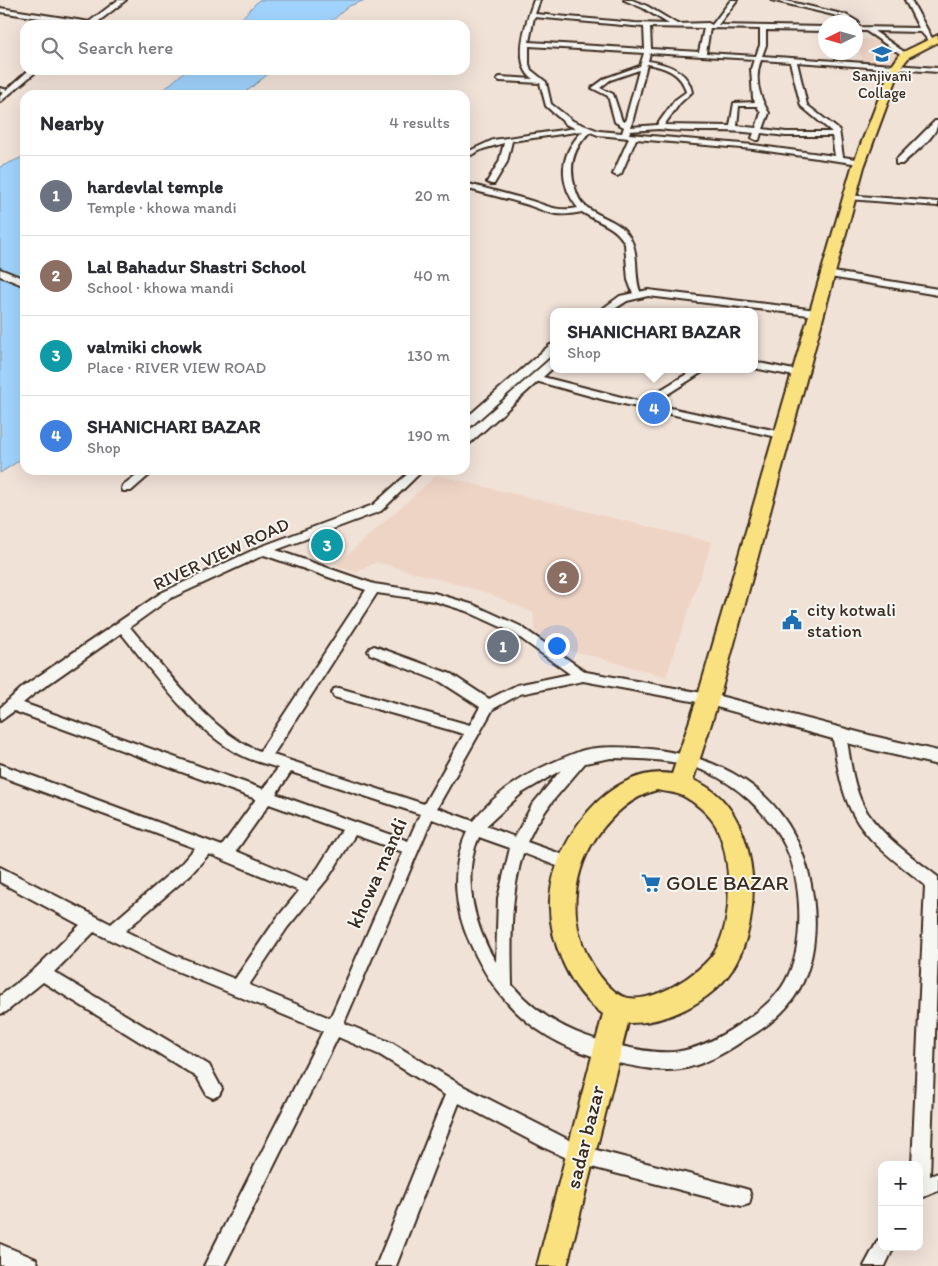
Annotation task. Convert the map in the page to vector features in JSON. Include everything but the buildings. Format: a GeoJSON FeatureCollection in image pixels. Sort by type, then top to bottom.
{"type":"FeatureCollection","features":[{"type":"Feature","properties":{"kind":"main road"},"geometry":{"type":"LineString","coordinates":[[680,784],[708,699],[860,162],[901,61],[931,36]]}},
{"type":"Feature","properties":{"kind":"main road"},"geometry":{"type":"LineString","coordinates":[[657,781],[680,784],[696,791],[712,805],[725,821],[739,869],[741,900],[736,933],[724,959],[704,982],[677,999],[638,1010],[618,1008],[600,996],[586,978],[573,955],[566,927],[563,894],[570,864],[582,838],[597,818],[615,800],[637,786],[657,781]]}},
{"type":"Feature","properties":{"kind":"main road","name":"sadar bazar"},"geometry":{"type":"LineString","coordinates":[[552,1266],[618,1008]]}},
{"type":"Feature","properties":{"kind":"street"},"geometry":{"type":"LineString","coordinates":[[96,20],[123,0]]}},
{"type":"Feature","properties":{"kind":"street"},"geometry":{"type":"LineString","coordinates":[[537,0],[531,15],[527,44],[528,71],[542,81],[545,86],[545,99],[548,105],[570,123],[584,130]]}},
{"type":"Feature","properties":{"kind":"street"},"geometry":{"type":"LineString","coordinates":[[627,0],[650,10],[675,26]]}},
{"type":"Feature","properties":{"kind":"street"},"geometry":{"type":"LineString","coordinates":[[702,55],[711,26],[734,0]]}},
{"type":"Feature","properties":{"kind":"street"},"geometry":{"type":"LineString","coordinates":[[774,0],[840,15]]}},
{"type":"Feature","properties":{"kind":"street"},"geometry":{"type":"LineString","coordinates":[[908,0],[931,36]]}},
{"type":"Feature","properties":{"kind":"street"},"geometry":{"type":"LineString","coordinates":[[0,10],[59,20]]}},
{"type":"Feature","properties":{"kind":"street"},"geometry":{"type":"LineString","coordinates":[[531,15],[647,26],[818,29]]}},
{"type":"Feature","properties":{"kind":"street"},"geometry":{"type":"LineString","coordinates":[[617,174],[650,41],[647,26]]}},
{"type":"Feature","properties":{"kind":"street"},"geometry":{"type":"LineString","coordinates":[[863,27],[901,61]]}},
{"type":"Feature","properties":{"kind":"street"},"geometry":{"type":"LineString","coordinates":[[753,147],[765,113],[756,98],[754,69],[764,40],[763,28]]}},
{"type":"Feature","properties":{"kind":"street"},"geometry":{"type":"LineString","coordinates":[[863,29],[931,36]]}},
{"type":"Feature","properties":{"kind":"street"},"geometry":{"type":"LineString","coordinates":[[527,44],[793,60],[901,61],[938,70]]}},
{"type":"Feature","properties":{"kind":"street"},"geometry":{"type":"LineString","coordinates":[[793,60],[804,106],[821,121],[833,128],[837,134],[839,159]]}},
{"type":"Feature","properties":{"kind":"street"},"geometry":{"type":"LineString","coordinates":[[628,132],[619,122],[611,96],[595,88],[608,79],[644,65],[669,67],[686,82],[689,88],[686,96],[678,101],[675,109],[659,127]]}},
{"type":"Feature","properties":{"kind":"street"},"geometry":{"type":"LineString","coordinates":[[0,100],[28,75]]}},
{"type":"Feature","properties":{"kind":"street"},"geometry":{"type":"LineString","coordinates":[[500,79],[542,81]]}},
{"type":"Feature","properties":{"kind":"street"},"geometry":{"type":"LineString","coordinates":[[0,90],[9,91]]}},
{"type":"Feature","properties":{"kind":"street"},"geometry":{"type":"LineString","coordinates":[[733,128],[736,104],[760,104]]}},
{"type":"Feature","properties":{"kind":"street"},"geometry":{"type":"LineString","coordinates":[[899,162],[938,123]]}},
{"type":"Feature","properties":{"kind":"street"},"geometry":{"type":"LineString","coordinates":[[628,132],[659,127],[678,129],[733,128],[786,134],[837,134]]}},
{"type":"Feature","properties":{"kind":"street"},"geometry":{"type":"LineString","coordinates":[[584,130],[568,160],[568,168],[576,200],[584,210],[616,228],[628,240],[631,280],[637,294]]}},
{"type":"Feature","properties":{"kind":"street"},"geometry":{"type":"LineString","coordinates":[[470,153],[480,147],[508,140],[584,130],[628,132],[860,162]]}},
{"type":"Feature","properties":{"kind":"street"},"geometry":{"type":"LineString","coordinates":[[492,182],[506,155],[508,140]]}},
{"type":"Feature","properties":{"kind":"street"},"geometry":{"type":"LineString","coordinates":[[470,187],[496,195],[521,200],[548,211],[570,212],[584,210]]}},
{"type":"Feature","properties":{"kind":"street"},"geometry":{"type":"LineString","coordinates":[[849,197],[938,204]]}},
{"type":"Feature","properties":{"kind":"street"},"geometry":{"type":"LineString","coordinates":[[0,272],[20,281]]}},
{"type":"Feature","properties":{"kind":"street"},"geometry":{"type":"LineString","coordinates":[[827,274],[938,292]]}},
{"type":"Feature","properties":{"kind":"street"},"geometry":{"type":"LineString","coordinates":[[608,308],[620,299],[648,293],[752,308]]}},
{"type":"Feature","properties":{"kind":"street"},"geometry":{"type":"LineString","coordinates":[[758,308],[817,313]]}},
{"type":"Feature","properties":{"kind":"street"},"geometry":{"type":"LineString","coordinates":[[470,421],[550,351]]}},
{"type":"Feature","properties":{"kind":"street"},"geometry":{"type":"LineString","coordinates":[[470,436],[550,365]]}},
{"type":"Feature","properties":{"kind":"street"},"geometry":{"type":"LineString","coordinates":[[758,366],[799,374]]}},
{"type":"Feature","properties":{"kind":"street"},"geometry":{"type":"LineString","coordinates":[[643,405],[695,373]]}},
{"type":"Feature","properties":{"kind":"street"},"geometry":{"type":"LineString","coordinates":[[535,378],[643,405],[782,435]]}},
{"type":"Feature","properties":{"kind":"street"},"geometry":{"type":"LineString","coordinates":[[127,488],[144,475]]}},
{"type":"Feature","properties":{"kind":"street","name":"RIVER VIEW ROAD"},"geometry":{"type":"LineString","coordinates":[[0,716],[30,690],[166,596],[264,550],[377,508],[415,475]]}},
{"type":"Feature","properties":{"kind":"street"},"geometry":{"type":"LineString","coordinates":[[264,550],[328,574],[374,588],[434,597],[493,617],[516,629],[583,676]]}},
{"type":"Feature","properties":{"kind":"street"},"geometry":{"type":"LineString","coordinates":[[263,757],[276,740],[374,588]]}},
{"type":"Feature","properties":{"kind":"street"},"geometry":{"type":"LineString","coordinates":[[122,626],[184,698],[222,737],[238,747],[428,811],[570,864]]}},
{"type":"Feature","properties":{"kind":"street"},"geometry":{"type":"LineString","coordinates":[[374,651],[431,671],[488,704],[517,690],[583,676],[708,699],[938,758]]}},
{"type":"Feature","properties":{"kind":"street"},"geometry":{"type":"LineString","coordinates":[[339,693],[472,731]]}},
{"type":"Feature","properties":{"kind":"street","name":"khowa mandi"},"geometry":{"type":"LineString","coordinates":[[214,1266],[334,1027],[428,811],[488,704]]}},
{"type":"Feature","properties":{"kind":"street"},"geometry":{"type":"LineString","coordinates":[[13,705],[410,849]]}},
{"type":"Feature","properties":{"kind":"street"},"geometry":{"type":"LineString","coordinates":[[839,734],[854,800],[860,813],[872,828],[935,884],[921,1161]]}},
{"type":"Feature","properties":{"kind":"street"},"geometry":{"type":"LineString","coordinates":[[611,752],[688,758],[726,775],[760,801],[788,837],[801,874],[808,922],[802,960],[787,995],[759,1022],[717,1048],[685,1060],[656,1062],[607,1052],[567,1038],[540,1022],[512,996],[490,968],[474,938],[465,908],[463,881],[465,856],[476,829],[493,810],[522,784],[556,765],[582,756],[611,752]]}},
{"type":"Feature","properties":{"kind":"street"},"geometry":{"type":"LineString","coordinates":[[504,986],[503,916],[507,882],[518,845],[536,812],[582,756]]}},
{"type":"Feature","properties":{"kind":"street"},"geometry":{"type":"LineString","coordinates":[[225,854],[288,765]]}},
{"type":"Feature","properties":{"kind":"street"},"geometry":{"type":"LineString","coordinates":[[0,770],[206,846],[310,889]]}},
{"type":"Feature","properties":{"kind":"street"},"geometry":{"type":"LineString","coordinates":[[238,988],[282,923],[323,873],[351,828]]}},
{"type":"Feature","properties":{"kind":"street"},"geometry":{"type":"LineString","coordinates":[[112,933],[186,869],[206,846]]}},
{"type":"Feature","properties":{"kind":"street"},"geometry":{"type":"LineString","coordinates":[[0,874],[92,923],[166,959],[386,1050],[527,1130],[580,1155],[742,1197]]}},
{"type":"Feature","properties":{"kind":"street"},"geometry":{"type":"LineString","coordinates":[[0,1006],[42,973],[92,923]]}},
{"type":"Feature","properties":{"kind":"street"},"geometry":{"type":"LineString","coordinates":[[42,973],[203,1071],[213,1089]]}},
{"type":"Feature","properties":{"kind":"street"},"geometry":{"type":"LineString","coordinates":[[386,1266],[455,1090]]}},
{"type":"Feature","properties":{"kind":"street"},"geometry":{"type":"LineString","coordinates":[[923,1188],[938,1182]]}},
{"type":"Feature","properties":{"kind":"street"},"geometry":{"type":"LineString","coordinates":[[874,1266],[883,1251]]}},
{"type":"Feature","properties":{"kind":"street"},"geometry":{"type":"LineString","coordinates":[[0,1254],[29,1266]]}},
{"type":"Feature","properties":{"kind":"shaded area","name":"Sanjivani Collage"},"geometry":{"type":"Polygon","coordinates":[[[863,39],[882,40],[897,50],[903,51],[894,65],[863,63],[863,39]]]}},
{"type":"Feature","properties":{"kind":"shaded area"},"geometry":{"type":"Polygon","coordinates":[[[437,475],[712,542],[666,677],[557,648],[536,639],[533,613],[488,593],[376,562],[356,573],[336,565],[437,475]]]}},
{"type":"Feature","properties":{"kind":"water"},"geometry":{"type":"Polygon","coordinates":[[[259,0],[365,0],[349,6],[333,20],[240,20],[259,0]]]}},
{"type":"Feature","properties":{"kind":"water"},"geometry":{"type":"Polygon","coordinates":[[[180,75],[267,75],[248,90],[164,90],[180,75]]]}},
{"type":"Feature","properties":{"kind":"water"},"geometry":{"type":"Polygon","coordinates":[[[20,158],[20,460],[0,473],[0,167],[20,158]]]}},
{"type":"Feature","properties":{"kind":"place","name":"Sanjivani Collage"},"geometry":{"type":"Point","coordinates":[882,54]}},
{"type":"Feature","properties":{"kind":"place","name":"SHANICHARI BAZAR"},"geometry":{"type":"Point","coordinates":[654,408]}},
{"type":"Feature","properties":{"kind":"place","name":"valmiki chowk"},"geometry":{"type":"Point","coordinates":[327,545]}},
{"type":"Feature","properties":{"kind":"place","name":"Lal Bahadur Shastri School"},"geometry":{"type":"Point","coordinates":[563,577]}},
{"type":"Feature","properties":{"kind":"place","name":"city kotwali station"},"geometry":{"type":"Point","coordinates":[792,620]}},
{"type":"Feature","properties":{"kind":"place","name":"hardevlal temple"},"geometry":{"type":"Point","coordinates":[503,646]}},
{"type":"Feature","properties":{"kind":"place","name":"GOLE BAZAR"},"geometry":{"type":"Point","coordinates":[651,883]}}]}
